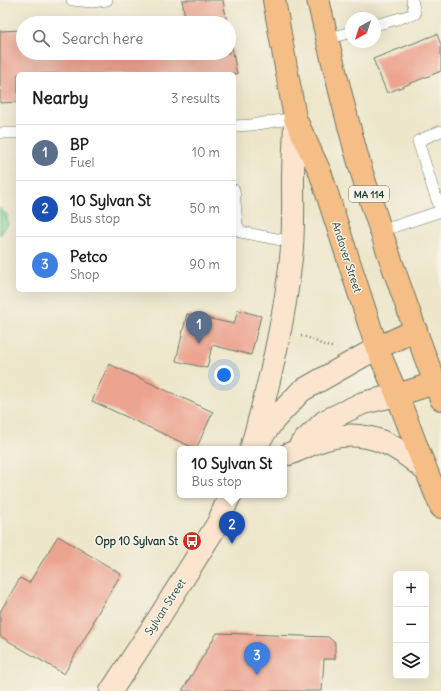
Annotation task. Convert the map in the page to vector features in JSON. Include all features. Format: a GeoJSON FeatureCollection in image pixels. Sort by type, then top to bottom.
{"type":"FeatureCollection","features":[{"type":"Feature","properties":{"kind":"highway","name":"Andover Street"},"geometry":{"type":"LineString","coordinates":[[274,0],[295,118],[320,172],[378,348],[441,508]]}},
{"type":"Feature","properties":{"kind":"highway","name":"MA 114"},"geometry":{"type":"LineString","coordinates":[[318,0],[348,125],[381,231],[416,330],[439,387]]}},
{"type":"Feature","properties":{"kind":"highway"},"geometry":{"type":"LineString","coordinates":[[378,348],[416,330]]}},
{"type":"Feature","properties":{"kind":"highway"},"geometry":{"type":"LineString","coordinates":[[397,395],[439,387]]}},
{"type":"Feature","properties":{"kind":"main road"},"geometry":{"type":"LineString","coordinates":[[252,446],[268,390],[278,347],[292,258],[295,118]]}},
{"type":"Feature","properties":{"kind":"main road"},"geometry":{"type":"LineString","coordinates":[[256,446],[274,420],[301,391],[378,348]]}},
{"type":"Feature","properties":{"kind":"main road"},"geometry":{"type":"LineString","coordinates":[[287,457],[326,421],[363,403],[397,395]]}},
{"type":"Feature","properties":{"kind":"main road"},"geometry":{"type":"LineString","coordinates":[[287,457],[329,438],[352,435],[369,437],[393,446],[409,455],[425,470]]}},
{"type":"Feature","properties":{"kind":"main road","name":"Sylvan Street"},"geometry":{"type":"LineString","coordinates":[[111,691],[218,523],[229,498]]}},
{"type":"Feature","properties":{"kind":"main road","name":"Sylvan Street"},"geometry":{"type":"LineString","coordinates":[[218,523],[244,498]]}},
{"type":"Feature","properties":{"kind":"lane"},"geometry":{"type":"LineString","coordinates":[[72,0],[92,2],[107,0]]}},
{"type":"Feature","properties":{"kind":"lane"},"geometry":{"type":"LineString","coordinates":[[381,23],[416,14],[412,0]]}},
{"type":"Feature","properties":{"kind":"lane"},"geometry":{"type":"LineString","coordinates":[[327,39],[345,34]]}},
{"type":"Feature","properties":{"kind":"lane"},"geometry":{"type":"LineString","coordinates":[[236,126],[251,126],[295,118]]}},
{"type":"Feature","properties":{"kind":"lane"},"geometry":{"type":"LineString","coordinates":[[381,231],[441,211],[436,185],[418,141],[441,131]]}},
{"type":"Feature","properties":{"kind":"lane"},"geometry":{"type":"LineString","coordinates":[[0,133],[16,132]]}},
{"type":"Feature","properties":{"kind":"lane"},"geometry":{"type":"LineString","coordinates":[[236,213],[237,225],[241,232],[292,242]]}},
{"type":"Feature","properties":{"kind":"path"},"geometry":{"type":"LineString","coordinates":[[299,336],[306,336],[320,344],[332,347],[337,346]]}},
{"type":"Feature","properties":{"kind":"green space"},"geometry":{"type":"Polygon","coordinates":[[[0,208],[7,215],[8,224],[0,235],[0,208]]]}},
{"type":"Feature","properties":{"kind":"building"},"geometry":{"type":"Polygon","coordinates":[[[182,0],[223,0],[226,16],[185,16],[182,0]]]}},
{"type":"Feature","properties":{"kind":"building"},"geometry":{"type":"Polygon","coordinates":[[[16,30],[16,60],[234,60],[237,74],[236,72],[16,72],[16,102],[0,103],[0,31],[16,30]]]}},
{"type":"Feature","properties":{"kind":"building"},"geometry":{"type":"Polygon","coordinates":[[[437,34],[441,45],[441,71],[387,93],[373,59],[437,34]]]}},
{"type":"Feature","properties":{"kind":"building"},"geometry":{"type":"Polygon","coordinates":[[[238,310],[261,316],[251,355],[212,345],[207,368],[176,361],[187,314],[234,324],[238,310]]]}},
{"type":"Feature","properties":{"kind":"building"},"geometry":{"type":"Polygon","coordinates":[[[109,364],[213,412],[197,446],[190,446],[92,401],[109,364]]]}},
{"type":"Feature","properties":{"kind":"building"},"geometry":{"type":"Polygon","coordinates":[[[58,536],[121,574],[64,674],[0,636],[0,612],[20,578],[29,583],[58,536]]]}},
{"type":"Feature","properties":{"kind":"building"},"geometry":{"type":"Polygon","coordinates":[[[217,633],[328,637],[335,643],[335,659],[324,659],[322,691],[182,691],[217,633]]]}},
{"type":"Feature","properties":{"kind":"place","name":"BP"},"geometry":{"type":"Point","coordinates":[199,344]}},
{"type":"Feature","properties":{"kind":"place","name":"Opp 10 Sylvan St"},"geometry":{"type":"Point","coordinates":[192,541]}},
{"type":"Feature","properties":{"kind":"place","name":"10 Sylvan St"},"geometry":{"type":"Point","coordinates":[232,544]}},
{"type":"Feature","properties":{"kind":"place","name":"Petco"},"geometry":{"type":"Point","coordinates":[257,675]}}]}
